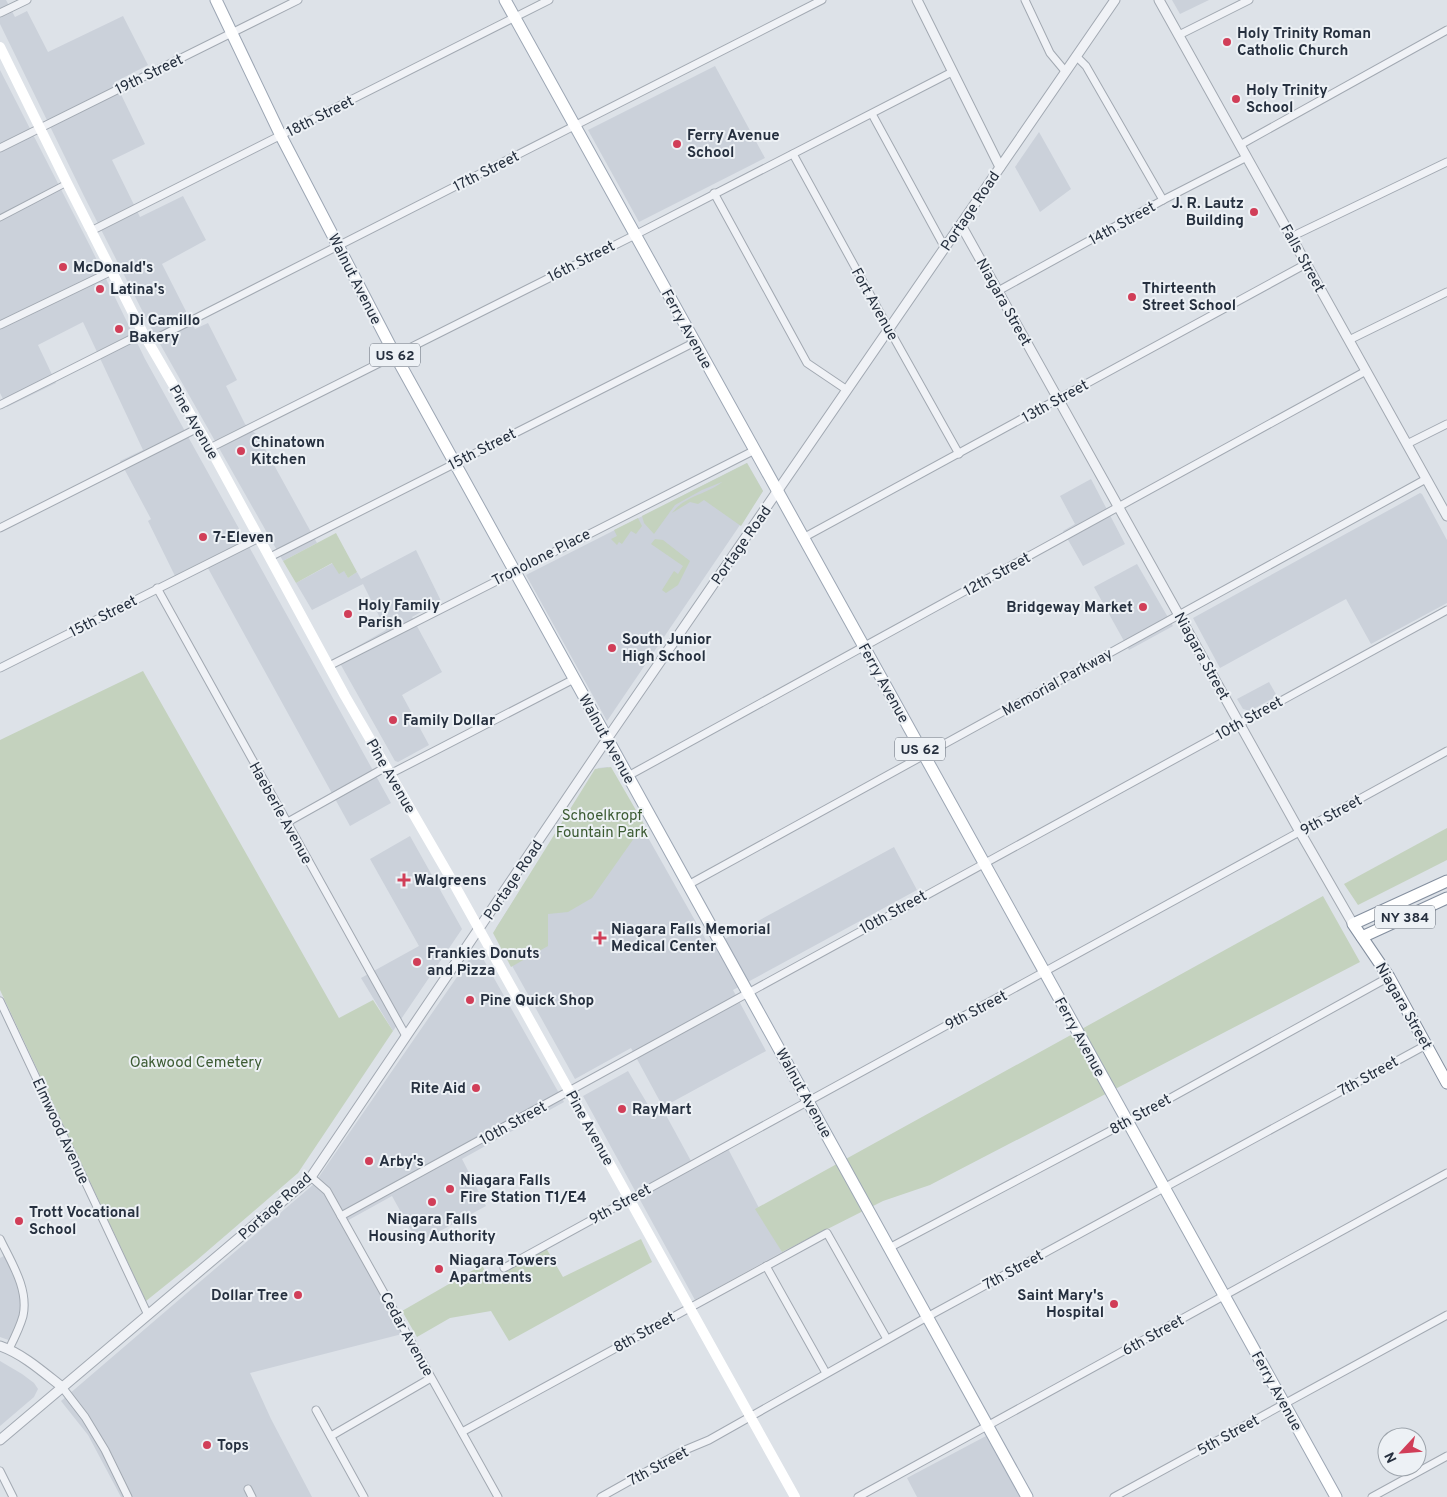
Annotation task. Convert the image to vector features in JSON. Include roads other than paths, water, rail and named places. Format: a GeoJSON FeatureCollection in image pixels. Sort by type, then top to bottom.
{"type":"FeatureCollection","features":[{"type":"Feature","properties":{"kind":"main road","name":"Walnut Avenue"},"geometry":{"type":"LineString","coordinates":[[216,0],[281,136],[395,355],[1027,1497]]}},
{"type":"Feature","properties":{"kind":"main road","name":"Ferry Avenue"},"geometry":{"type":"LineString","coordinates":[[505,0],[1336,1497]]}},
{"type":"Feature","properties":{"kind":"main road","name":"Pine Avenue"},"geometry":{"type":"LineString","coordinates":[[0,47],[146,338],[210,448],[329,666],[479,930],[795,1497]]}},
{"type":"Feature","properties":{"kind":"main road","name":"NY 384"},"geometry":{"type":"LineString","coordinates":[[1354,924],[1447,881]]}},
{"type":"Feature","properties":{"kind":"main road","name":"NY 384"},"geometry":{"type":"LineString","coordinates":[[1362,937],[1447,898]]}},
{"type":"Feature","properties":{"kind":"main road","name":"Niagara Street"},"geometry":{"type":"LineString","coordinates":[[1354,924],[1389,978],[1447,1083]]}},
{"type":"Feature","properties":{"kind":"street"},"geometry":{"type":"LineString","coordinates":[[0,13],[27,0]]}},
{"type":"Feature","properties":{"kind":"street","name":"19th Street"},"geometry":{"type":"LineString","coordinates":[[0,148],[298,0]]}},
{"type":"Feature","properties":{"kind":"street","name":"18th Street"},"geometry":{"type":"LineString","coordinates":[[92,231],[548,0]]}},
{"type":"Feature","properties":{"kind":"street","name":"17th Street"},"geometry":{"type":"LineString","coordinates":[[0,405],[338,247],[822,0]]}},
{"type":"Feature","properties":{"kind":"street"},"geometry":{"type":"LineString","coordinates":[[917,0],[1000,167]]}},
{"type":"Feature","properties":{"kind":"street"},"geometry":{"type":"LineString","coordinates":[[1026,0],[1050,53],[1065,71]]}},
{"type":"Feature","properties":{"kind":"street","name":"Portage Road"},"geometry":{"type":"LineString","coordinates":[[0,1440],[311,1177],[607,739],[1115,0]]}},
{"type":"Feature","properties":{"kind":"street","name":"Falls Street"},"geometry":{"type":"LineString","coordinates":[[1159,0],[1447,516]]}},
{"type":"Feature","properties":{"kind":"street"},"geometry":{"type":"LineString","coordinates":[[1179,35],[1249,0]]}},
{"type":"Feature","properties":{"kind":"street"},"geometry":{"type":"LineString","coordinates":[[1240,145],[1447,30]]}},
{"type":"Feature","properties":{"kind":"street"},"geometry":{"type":"LineString","coordinates":[[1076,56],[1086,66],[1163,200]]}},
{"type":"Feature","properties":{"kind":"street","name":"16th Street"},"geometry":{"type":"LineString","coordinates":[[210,448],[635,235],[952,72]]}},
{"type":"Feature","properties":{"kind":"street"},"geometry":{"type":"LineString","coordinates":[[872,114],[945,248]]}},
{"type":"Feature","properties":{"kind":"street","name":"Fort Avenue"},"geometry":{"type":"LineString","coordinates":[[793,154],[959,454]]}},
{"type":"Feature","properties":{"kind":"street","name":"14th Street"},"geometry":{"type":"LineString","coordinates":[[998,291],[1163,200],[1247,157]]}},
{"type":"Feature","properties":{"kind":"street"},"geometry":{"type":"LineString","coordinates":[[1292,237],[1447,162]]}},
{"type":"Feature","properties":{"kind":"street"},"geometry":{"type":"LineString","coordinates":[[0,218],[67,183]]}},
{"type":"Feature","properties":{"kind":"street"},"geometry":{"type":"LineString","coordinates":[[714,193],[807,363],[847,390]]}},
{"type":"Feature","properties":{"kind":"street","name":"Niagara Street"},"geometry":{"type":"LineString","coordinates":[[961,225],[1300,832],[1354,924]]}},
{"type":"Feature","properties":{"kind":"street","name":"13th Street"},"geometry":{"type":"LineString","coordinates":[[804,538],[1306,264]]}},
{"type":"Feature","properties":{"kind":"street"},"geometry":{"type":"LineString","coordinates":[[0,325],[112,271]]}},
{"type":"Feature","properties":{"kind":"street"},"geometry":{"type":"LineString","coordinates":[[1349,340],[1447,292]]}},
{"type":"Feature","properties":{"kind":"street","name":"15th Street"},"geometry":{"type":"LineString","coordinates":[[270,557],[695,342]]}},
{"type":"Feature","properties":{"kind":"street","name":"12th Street"},"geometry":{"type":"LineString","coordinates":[[628,776],[1366,371]]}},
{"type":"Feature","properties":{"kind":"street"},"geometry":{"type":"LineString","coordinates":[[1407,444],[1447,424]]}},
{"type":"Feature","properties":{"kind":"street"},"geometry":{"type":"LineString","coordinates":[[0,528],[198,428]]}},
{"type":"Feature","properties":{"kind":"street","name":"Tronolone Place"},"geometry":{"type":"LineString","coordinates":[[329,666],[754,450]]}},
{"type":"Feature","properties":{"kind":"street","name":"Memorial Parkway"},"geometry":{"type":"LineString","coordinates":[[688,886],[1179,614],[1426,480]]}},
{"type":"Feature","properties":{"kind":"street","name":"15th Street"},"geometry":{"type":"LineString","coordinates":[[0,668],[156,588],[259,538]]}},
{"type":"Feature","properties":{"kind":"street","name":"Haeberle Avenue"},"geometry":{"type":"LineString","coordinates":[[156,588],[406,1036]]}},
{"type":"Feature","properties":{"kind":"street","name":"10th Street"},"geometry":{"type":"LineString","coordinates":[[341,1216],[1447,610]]}},
{"type":"Feature","properties":{"kind":"street"},"geometry":{"type":"LineString","coordinates":[[286,823],[388,770],[574,679]]}},
{"type":"Feature","properties":{"kind":"street","name":"9th Street"},"geometry":{"type":"LineString","coordinates":[[504,1268],[1447,752]]}},
{"type":"Feature","properties":{"kind":"street","name":"8th Street"},"geometry":{"type":"LineString","coordinates":[[889,1248],[1127,1122],[1389,978]]}},
{"type":"Feature","properties":{"kind":"street","name":"Elmwood Avenue"},"geometry":{"type":"LineString","coordinates":[[0,1001],[148,1315]]}},
{"type":"Feature","properties":{"kind":"street","name":"7th Street"},"geometry":{"type":"LineString","coordinates":[[601,1497],[1426,1045]]}},
{"type":"Feature","properties":{"kind":"street","name":"6th Street"},"geometry":{"type":"LineString","coordinates":[[858,1497],[1447,1173]]}},
{"type":"Feature","properties":{"kind":"street","name":"Cedar Avenue"},"geometry":{"type":"LineString","coordinates":[[311,1177],[327,1191],[498,1497]]}},
{"type":"Feature","properties":{"kind":"street","name":"8th Street"},"geometry":{"type":"LineString","coordinates":[[462,1432],[827,1233],[887,1339]]}},
{"type":"Feature","properties":{"kind":"street"},"geometry":{"type":"LineString","coordinates":[[0,1239],[23,1289],[24,1302],[23,1316],[4,1347],[37,1367],[62,1387],[104,1448],[128,1497]]}},
{"type":"Feature","properties":{"kind":"street"},"geometry":{"type":"LineString","coordinates":[[766,1266],[826,1373]]}},
{"type":"Feature","properties":{"kind":"street","name":"5th Street"},"geometry":{"type":"LineString","coordinates":[[1114,1497],[1447,1316]]}},
{"type":"Feature","properties":{"kind":"street"},"geometry":{"type":"LineString","coordinates":[[331,1436],[431,1378]]}},
{"type":"Feature","properties":{"kind":"street"},"geometry":{"type":"LineString","coordinates":[[316,1410],[364,1497]]}},
{"type":"Feature","properties":{"kind":"street"},"geometry":{"type":"LineString","coordinates":[[1372,1497],[1447,1456]]}},
{"type":"Feature","properties":{"kind":"street"},"geometry":{"type":"LineString","coordinates":[[0,1471],[12,1497]]}},
{"type":"Feature","properties":{"kind":"street"},"geometry":{"type":"LineString","coordinates":[[248,1489],[252,1497]]}},
{"type":"Feature","properties":{"kind":"place","name":"Holy Trinity Roman Catholic Church"},"geometry":{"type":"Point","coordinates":[1227,42]}},
{"type":"Feature","properties":{"kind":"place","name":"Holy Trinity School"},"geometry":{"type":"Point","coordinates":[1236,99]}},
{"type":"Feature","properties":{"kind":"place","name":"Ferry Avenue School"},"geometry":{"type":"Point","coordinates":[677,144]}},
{"type":"Feature","properties":{"kind":"place","name":"J. R. Lautz Building"},"geometry":{"type":"Point","coordinates":[1254,212]}},
{"type":"Feature","properties":{"kind":"place","name":"McDonald's"},"geometry":{"type":"Point","coordinates":[63,267]}},
{"type":"Feature","properties":{"kind":"place","name":"Latina's"},"geometry":{"type":"Point","coordinates":[100,289]}},
{"type":"Feature","properties":{"kind":"place","name":"Thirteenth Street School"},"geometry":{"type":"Point","coordinates":[1132,297]}},
{"type":"Feature","properties":{"kind":"place","name":"Di Camillo Bakery"},"geometry":{"type":"Point","coordinates":[119,329]}},
{"type":"Feature","properties":{"kind":"place","name":"Chinatown Kitchen"},"geometry":{"type":"Point","coordinates":[241,451]}},
{"type":"Feature","properties":{"kind":"place","name":"7-Eleven"},"geometry":{"type":"Point","coordinates":[203,537]}},
{"type":"Feature","properties":{"kind":"place","name":"Bridgeway Market"},"geometry":{"type":"Point","coordinates":[1143,607]}},
{"type":"Feature","properties":{"kind":"place","name":"Holy Family Parish"},"geometry":{"type":"Point","coordinates":[348,614]}},
{"type":"Feature","properties":{"kind":"place","name":"South Junior High School"},"geometry":{"type":"Point","coordinates":[612,648]}},
{"type":"Feature","properties":{"kind":"place","name":"Family Dollar"},"geometry":{"type":"Point","coordinates":[393,720]}},
{"type":"Feature","properties":{"kind":"place","name":"Walgreens"},"geometry":{"type":"Point","coordinates":[404,880]}},
{"type":"Feature","properties":{"kind":"place","name":"Niagara Falls Memorial Medical Center"},"geometry":{"type":"Point","coordinates":[600,938]}},
{"type":"Feature","properties":{"kind":"place","name":"Frankies Donuts and Pizza"},"geometry":{"type":"Point","coordinates":[417,962]}},
{"type":"Feature","properties":{"kind":"place","name":"Pine Quick Shop"},"geometry":{"type":"Point","coordinates":[470,1000]}},
{"type":"Feature","properties":{"kind":"place","name":"Rite Aid"},"geometry":{"type":"Point","coordinates":[476,1088]}},
{"type":"Feature","properties":{"kind":"place","name":"RayMart"},"geometry":{"type":"Point","coordinates":[622,1109]}},
{"type":"Feature","properties":{"kind":"place","name":"Arby's"},"geometry":{"type":"Point","coordinates":[369,1161]}},
{"type":"Feature","properties":{"kind":"place","name":"Niagara Falls Fire Station T1/E4"},"geometry":{"type":"Point","coordinates":[450,1189]}},
{"type":"Feature","properties":{"kind":"place","name":"Niagara Falls Housing Authority"},"geometry":{"type":"Point","coordinates":[432,1202]}},
{"type":"Feature","properties":{"kind":"place","name":"Trott Vocational School"},"geometry":{"type":"Point","coordinates":[19,1221]}},
{"type":"Feature","properties":{"kind":"place","name":"Niagara Towers Apartments"},"geometry":{"type":"Point","coordinates":[439,1269]}},
{"type":"Feature","properties":{"kind":"place","name":"Dollar Tree"},"geometry":{"type":"Point","coordinates":[298,1295]}},
{"type":"Feature","properties":{"kind":"place","name":"Saint Mary's Hospital"},"geometry":{"type":"Point","coordinates":[1114,1304]}},
{"type":"Feature","properties":{"kind":"place","name":"Tops"},"geometry":{"type":"Point","coordinates":[207,1445]}},
{"type":"Feature","properties":{"kind":"park label","name":"Schoelkropf Fountain Park"},"geometry":{"type":"Point","coordinates":[602,824]}},
{"type":"Feature","properties":{"kind":"park label","name":"Oakwood Cemetery"},"geometry":{"type":"Point","coordinates":[196,1062]}}]}
